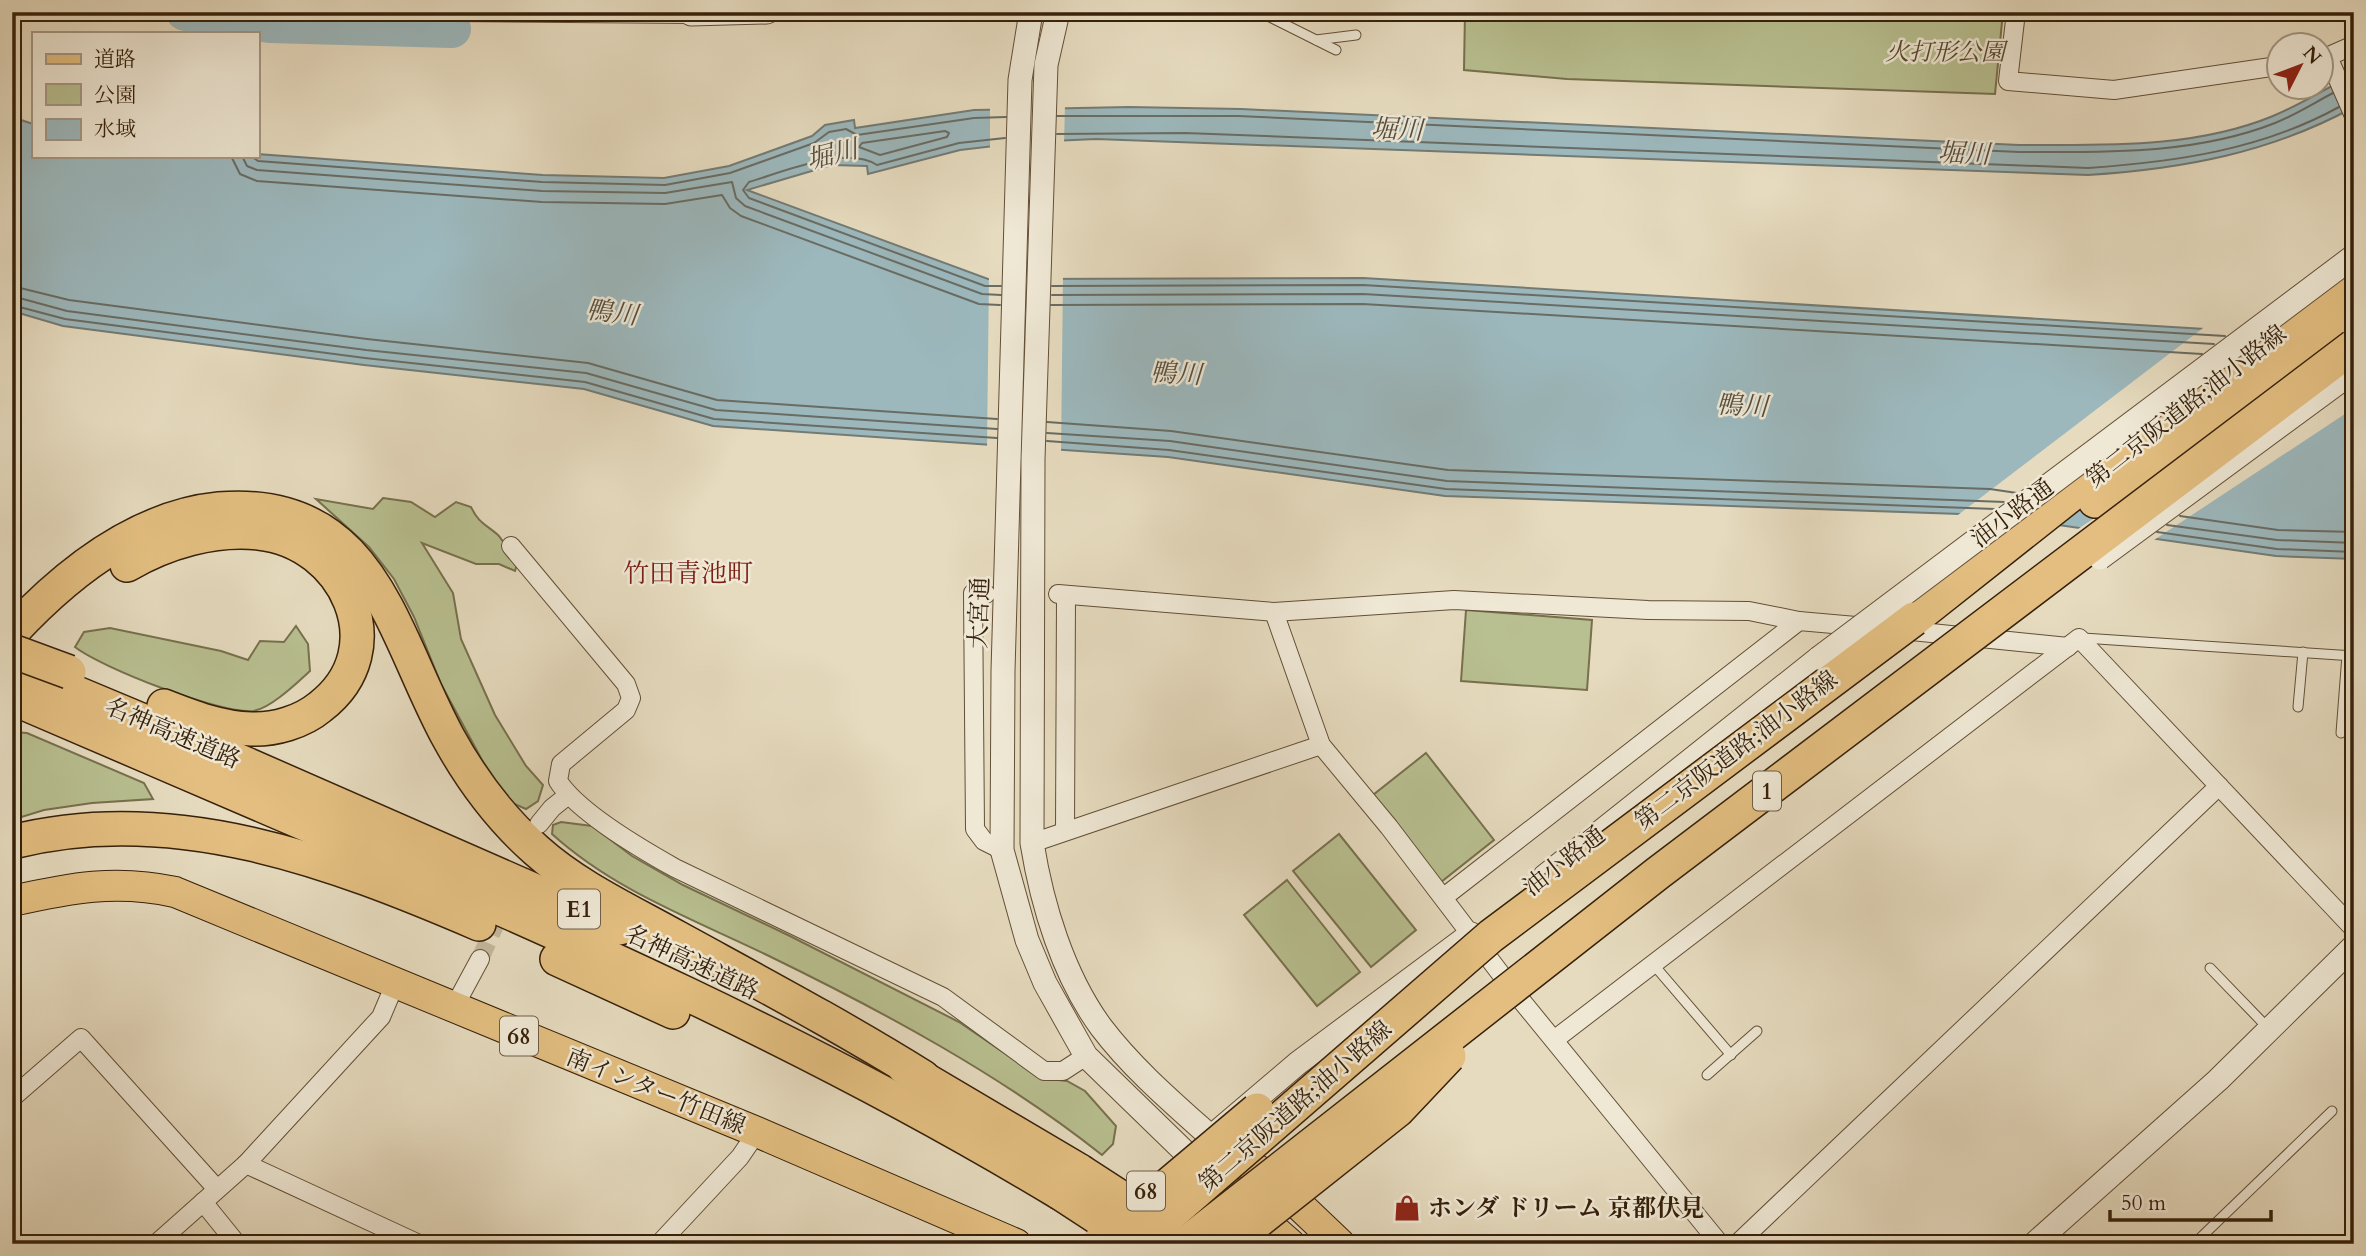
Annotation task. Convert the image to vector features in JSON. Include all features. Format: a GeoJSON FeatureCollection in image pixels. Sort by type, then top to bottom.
{"type":"FeatureCollection","features":[{"type":"Feature","properties":{"kind":"highway","name":"第二京阪道路;油小路線"},"geometry":{"type":"LineString","coordinates":[[1136,1244],[1481,935],[1914,619],[2187,402],[2354,278]]}},
{"type":"Feature","properties":{"kind":"highway"},"geometry":{"type":"LineString","coordinates":[[1914,619],[2185,440],[2354,312]]}},
{"type":"Feature","properties":{"kind":"highway","name":"第二京阪道路;油小路線"},"geometry":{"type":"LineString","coordinates":[[1188,1244],[1520,986],[1658,873],[2354,346]]}},
{"type":"Feature","properties":{"kind":"highway"},"geometry":{"type":"LineString","coordinates":[[12,632],[74,573],[127,539],[184,515],[235,508],[259,509],[306,521],[329,535],[365,569],[392,614],[447,735],[467,770],[497,810],[537,851],[597,893],[869,1044],[923,1077]]}},
{"type":"Feature","properties":{"kind":"highway"},"geometry":{"type":"LineString","coordinates":[[12,651],[46,691],[254,729],[273,727],[313,713],[341,687],[350,671],[355,653],[355,614],[338,578],[309,551],[287,540],[261,533],[230,532],[197,537],[135,560],[80,594],[43,629],[12,665]]}},
{"type":"Feature","properties":{"kind":"highway","name":"名神高速道路"},"geometry":{"type":"LineString","coordinates":[[12,665],[46,691],[788,1043],[981,1145],[1070,1182],[1188,1244]]}},
{"type":"Feature","properties":{"kind":"highway","name":"名神高速道路"},"geometry":{"type":"LineString","coordinates":[[46,691],[608,922],[816,1021],[923,1077],[1070,1182],[1136,1244]]}},
{"type":"Feature","properties":{"kind":"highway"},"geometry":{"type":"LineString","coordinates":[[12,842],[74,830],[160,829],[257,845],[362,876],[512,939],[782,1062],[981,1145]]}},
{"type":"Feature","properties":{"kind":"highway"},"geometry":{"type":"LineString","coordinates":[[1098,1244],[1326,1052],[1481,935]]}},
{"type":"Feature","properties":{"kind":"highway"},"geometry":{"type":"LineString","coordinates":[[1229,1244],[1398,1110],[1520,986]]}},
{"type":"Feature","properties":{"kind":"main road","name":"南インター竹田線"},"geometry":{"type":"LineString","coordinates":[[12,901],[92,884],[145,885],[175,892],[394,985],[757,1132],[1016,1244]]}},
{"type":"Feature","properties":{"kind":"main road"},"geometry":{"type":"LineString","coordinates":[[1200,1146],[1277,1184],[1340,1244]]}},
{"type":"Feature","properties":{"kind":"main road","name":"68"},"geometry":{"type":"LineString","coordinates":[[1200,1146],[1247,1207],[1290,1244]]}},
{"type":"Feature","properties":{"kind":"main road","name":"油小路通"},"geometry":{"type":"LineString","coordinates":[[1081,1244],[1200,1146]]}},
{"type":"Feature","properties":{"kind":"main road"},"geometry":{"type":"LineString","coordinates":[[1205,1244],[1277,1184]]}},
{"type":"Feature","properties":{"kind":"street"},"geometry":{"type":"LineString","coordinates":[[452,12],[767,12]]}},
{"type":"Feature","properties":{"kind":"street","name":"大宮通"},"geometry":{"type":"LineString","coordinates":[[1031,12],[1021,65],[1003,671],[1002,850],[1027,940],[1045,984],[1086,1056],[1200,1146]]}},
{"type":"Feature","properties":{"kind":"street"},"geometry":{"type":"LineString","coordinates":[[1058,12],[1046,65],[1032,520],[1032,843],[1040,890],[1057,939],[1101,1026],[1165,1096],[1200,1146]]}},
{"type":"Feature","properties":{"kind":"street"},"geometry":{"type":"LineString","coordinates":[[2016,12],[2008,81],[2114,90],[2264,68]]}},
{"type":"Feature","properties":{"kind":"street"},"geometry":{"type":"LineString","coordinates":[[2334,55],[2354,45]]}},
{"type":"Feature","properties":{"kind":"street"},"geometry":{"type":"LineString","coordinates":[[2334,77],[2354,116]]}},
{"type":"Feature","properties":{"kind":"street","name":"油小路通"},"geometry":{"type":"LineString","coordinates":[[1200,1146],[1298,1063],[1481,935],[1819,659],[2354,256]]}},
{"type":"Feature","properties":{"kind":"street"},"geometry":{"type":"LineString","coordinates":[[1277,1184],[1520,986],[2354,370]]}},
{"type":"Feature","properties":{"kind":"street"},"geometry":{"type":"LineString","coordinates":[[511,545],[626,684],[631,698],[626,710],[561,764],[558,781],[567,796],[647,852],[675,867],[943,997],[1044,1071],[1063,1071],[1086,1056]]}},
{"type":"Feature","properties":{"kind":"street"},"geometry":{"type":"LineString","coordinates":[[986,593],[973,593],[975,829],[984,841],[1002,850]]}},
{"type":"Feature","properties":{"kind":"street"},"geometry":{"type":"LineString","coordinates":[[1065,831],[1062,595],[1274,612],[1454,600],[1648,610],[1749,611],[1799,621],[2073,642],[2219,786],[2354,929]]}},
{"type":"Feature","properties":{"kind":"street"},"geometry":{"type":"LineString","coordinates":[[1274,612],[1321,745],[1444,898],[1481,935],[1520,986],[1554,1040],[1720,1244]]}},
{"type":"Feature","properties":{"kind":"street"},"geometry":{"type":"LineString","coordinates":[[1444,898],[1799,621]]}},
{"type":"Feature","properties":{"kind":"street"},"geometry":{"type":"LineString","coordinates":[[1554,1040],[2073,642]]}},
{"type":"Feature","properties":{"kind":"street"},"geometry":{"type":"LineString","coordinates":[[1032,843],[1321,745]]}},
{"type":"Feature","properties":{"kind":"street"},"geometry":{"type":"LineString","coordinates":[[1737,1244],[2219,786]]}},
{"type":"Feature","properties":{"kind":"street"},"geometry":{"type":"LineString","coordinates":[[540,824],[552,808],[567,796]]}},
{"type":"Feature","properties":{"kind":"street"},"geometry":{"type":"LineString","coordinates":[[2034,1244],[2218,1080],[2354,946]]}},
{"type":"Feature","properties":{"kind":"street"},"geometry":{"type":"LineString","coordinates":[[453,1009],[480,959]]}},
{"type":"Feature","properties":{"kind":"street"},"geometry":{"type":"LineString","coordinates":[[156,1244],[246,1164],[381,1017],[394,985]]}},
{"type":"Feature","properties":{"kind":"street"},"geometry":{"type":"LineString","coordinates":[[12,1098],[81,1038],[217,1189]]}},
{"type":"Feature","properties":{"kind":"street"},"geometry":{"type":"LineString","coordinates":[[659,1244],[740,1157],[757,1132]]}},
{"type":"Feature","properties":{"kind":"street"},"geometry":{"type":"LineString","coordinates":[[246,1164],[419,1244]]}},
{"type":"Feature","properties":{"kind":"street"},"geometry":{"type":"LineString","coordinates":[[203,1202],[237,1244]]}},
{"type":"Feature","properties":{"kind":"lane"},"geometry":{"type":"LineString","coordinates":[[1260,12],[1336,50]]}},
{"type":"Feature","properties":{"kind":"lane"},"geometry":{"type":"LineString","coordinates":[[1315,40],[1356,35]]}},
{"type":"Feature","properties":{"kind":"lane"},"geometry":{"type":"LineString","coordinates":[[2073,642],[2350,656],[2342,733]]}},
{"type":"Feature","properties":{"kind":"lane"},"geometry":{"type":"LineString","coordinates":[[2298,707],[2303,652]]}},
{"type":"Feature","properties":{"kind":"lane"},"geometry":{"type":"LineString","coordinates":[[1653,964],[1731,1055]]}},
{"type":"Feature","properties":{"kind":"lane"},"geometry":{"type":"LineString","coordinates":[[2210,968],[2269,1029]]}},
{"type":"Feature","properties":{"kind":"lane"},"geometry":{"type":"LineString","coordinates":[[1707,1075],[1756,1031]]}},
{"type":"Feature","properties":{"kind":"lane"},"geometry":{"type":"LineString","coordinates":[[2194,1244],[2332,1111]]}},
{"type":"Feature","properties":{"kind":"green space","name":"火打形公園"},"geometry":{"type":"Polygon","coordinates":[[[1465,12],[2003,12],[1995,94],[1567,79],[1464,70],[1465,12]]]}},
{"type":"Feature","properties":{"kind":"green space"},"geometry":{"type":"Polygon","coordinates":[[[383,498],[411,502],[435,517],[456,502],[471,507],[480,520],[500,538],[517,564],[515,571],[499,564],[476,564],[422,543],[453,593],[461,639],[495,715],[526,766],[543,785],[538,801],[526,809],[510,802],[482,760],[441,684],[414,617],[394,579],[369,547],[316,499],[373,509],[383,498]]]}},
{"type":"Feature","properties":{"kind":"green space"},"geometry":{"type":"Polygon","coordinates":[[[1466,610],[1592,620],[1587,690],[1461,681],[1466,610]]]}},
{"type":"Feature","properties":{"kind":"green space"},"geometry":{"type":"Polygon","coordinates":[[[296,626],[308,644],[310,671],[275,700],[253,711],[237,710],[189,698],[134,677],[75,647],[84,632],[110,628],[221,651],[248,660],[260,641],[284,642],[296,626]]]}},
{"type":"Feature","properties":{"kind":"green space"},"geometry":{"type":"Polygon","coordinates":[[[12,732],[27,733],[144,783],[153,799],[92,803],[44,810],[12,820],[12,732]]]}},
{"type":"Feature","properties":{"kind":"green space"},"geometry":{"type":"Polygon","coordinates":[[[1426,753],[1494,840],[1441,882],[1373,795],[1426,753]]]}},
{"type":"Feature","properties":{"kind":"green space"},"geometry":{"type":"Polygon","coordinates":[[[561,822],[592,826],[632,856],[683,885],[959,1022],[1041,1078],[1067,1081],[1085,1091],[1116,1126],[1113,1144],[1102,1155],[1024,1098],[941,1046],[812,977],[628,888],[576,854],[552,834],[553,825],[561,822]]]}},
{"type":"Feature","properties":{"kind":"green space"},"geometry":{"type":"Polygon","coordinates":[[[1339,834],[1416,930],[1371,967],[1293,871],[1339,834]]]}},
{"type":"Feature","properties":{"kind":"green space"},"geometry":{"type":"Polygon","coordinates":[[[1287,880],[1360,972],[1317,1006],[1244,915],[1287,880]]]}},
{"type":"Feature","properties":{"kind":"water"},"geometry":{"type":"Polygon","coordinates":[[[2354,74],[2354,107],[2290,136],[2225,156],[2191,163],[2088,175],[1096,139],[1029,142],[960,150],[868,174],[867,166],[832,165],[747,190],[988,279],[1363,278],[2354,338],[2354,559],[2276,556],[1989,515],[1445,496],[1168,457],[713,426],[584,389],[364,365],[63,326],[12,311],[12,117],[32,124],[32,158],[259,158],[259,154],[543,175],[664,178],[729,166],[812,136],[825,125],[854,120],[855,128],[974,110],[1129,107],[1241,109],[2019,145],[2115,145],[2180,140],[2243,127],[2303,102],[2334,102],[2334,85],[2354,74]]]}},
{"type":"Feature","properties":{"kind":"pier"},"geometry":{"type":"Polygon","coordinates":[[[1065,105],[1064,144],[990,150],[990,107],[1065,105]]]}},
{"type":"Feature","properties":{"kind":"pier"},"geometry":{"type":"Polygon","coordinates":[[[1063,275],[1061,453],[987,448],[989,276],[1063,275]]]}},
{"type":"Feature","properties":{"kind":"pier"},"geometry":{"type":"Polygon","coordinates":[[[2207,325],[2279,329],[1989,519],[1954,518],[2207,325]]]}},
{"type":"Feature","properties":{"kind":"pier"},"geometry":{"type":"Polygon","coordinates":[[[2354,344],[2354,408],[2151,542],[2075,531],[2354,344]]]}},
{"type":"Feature","properties":{"kind":"waterway"},"geometry":{"type":"LineString","coordinates":[[185,12],[270,24],[452,29]]}},
{"type":"Feature","properties":{"kind":"tunnel"},"geometry":{"type":"LineString","coordinates":[[480,959],[500,914]]}},
{"type":"Feature","properties":{"kind":"place","name":"ホンダ ドリーム 京都伏見"},"geometry":{"type":"Point","coordinates":[1407,1208]}},
{"type":"Feature","properties":{"kind":"district","name":"竹田青池町"},"geometry":{"type":"Point","coordinates":[688,573]}},
{"type":"Feature","properties":{"kind":"water label","name":"堀川"},"geometry":{"type":"Point","coordinates":[1397,129]}},
{"type":"Feature","properties":{"kind":"water label","name":"堀川"},"geometry":{"type":"Point","coordinates":[1964,153]}},
{"type":"Feature","properties":{"kind":"water label","name":"堀川"},"geometry":{"type":"Point","coordinates":[832,154]}},
{"type":"Feature","properties":{"kind":"water label","name":"鴨川"},"geometry":{"type":"Point","coordinates":[612,312]}},
{"type":"Feature","properties":{"kind":"water label","name":"鴨川"},"geometry":{"type":"Point","coordinates":[1176,373]}},
{"type":"Feature","properties":{"kind":"water label","name":"鴨川"},"geometry":{"type":"Point","coordinates":[1742,405]}}]}
